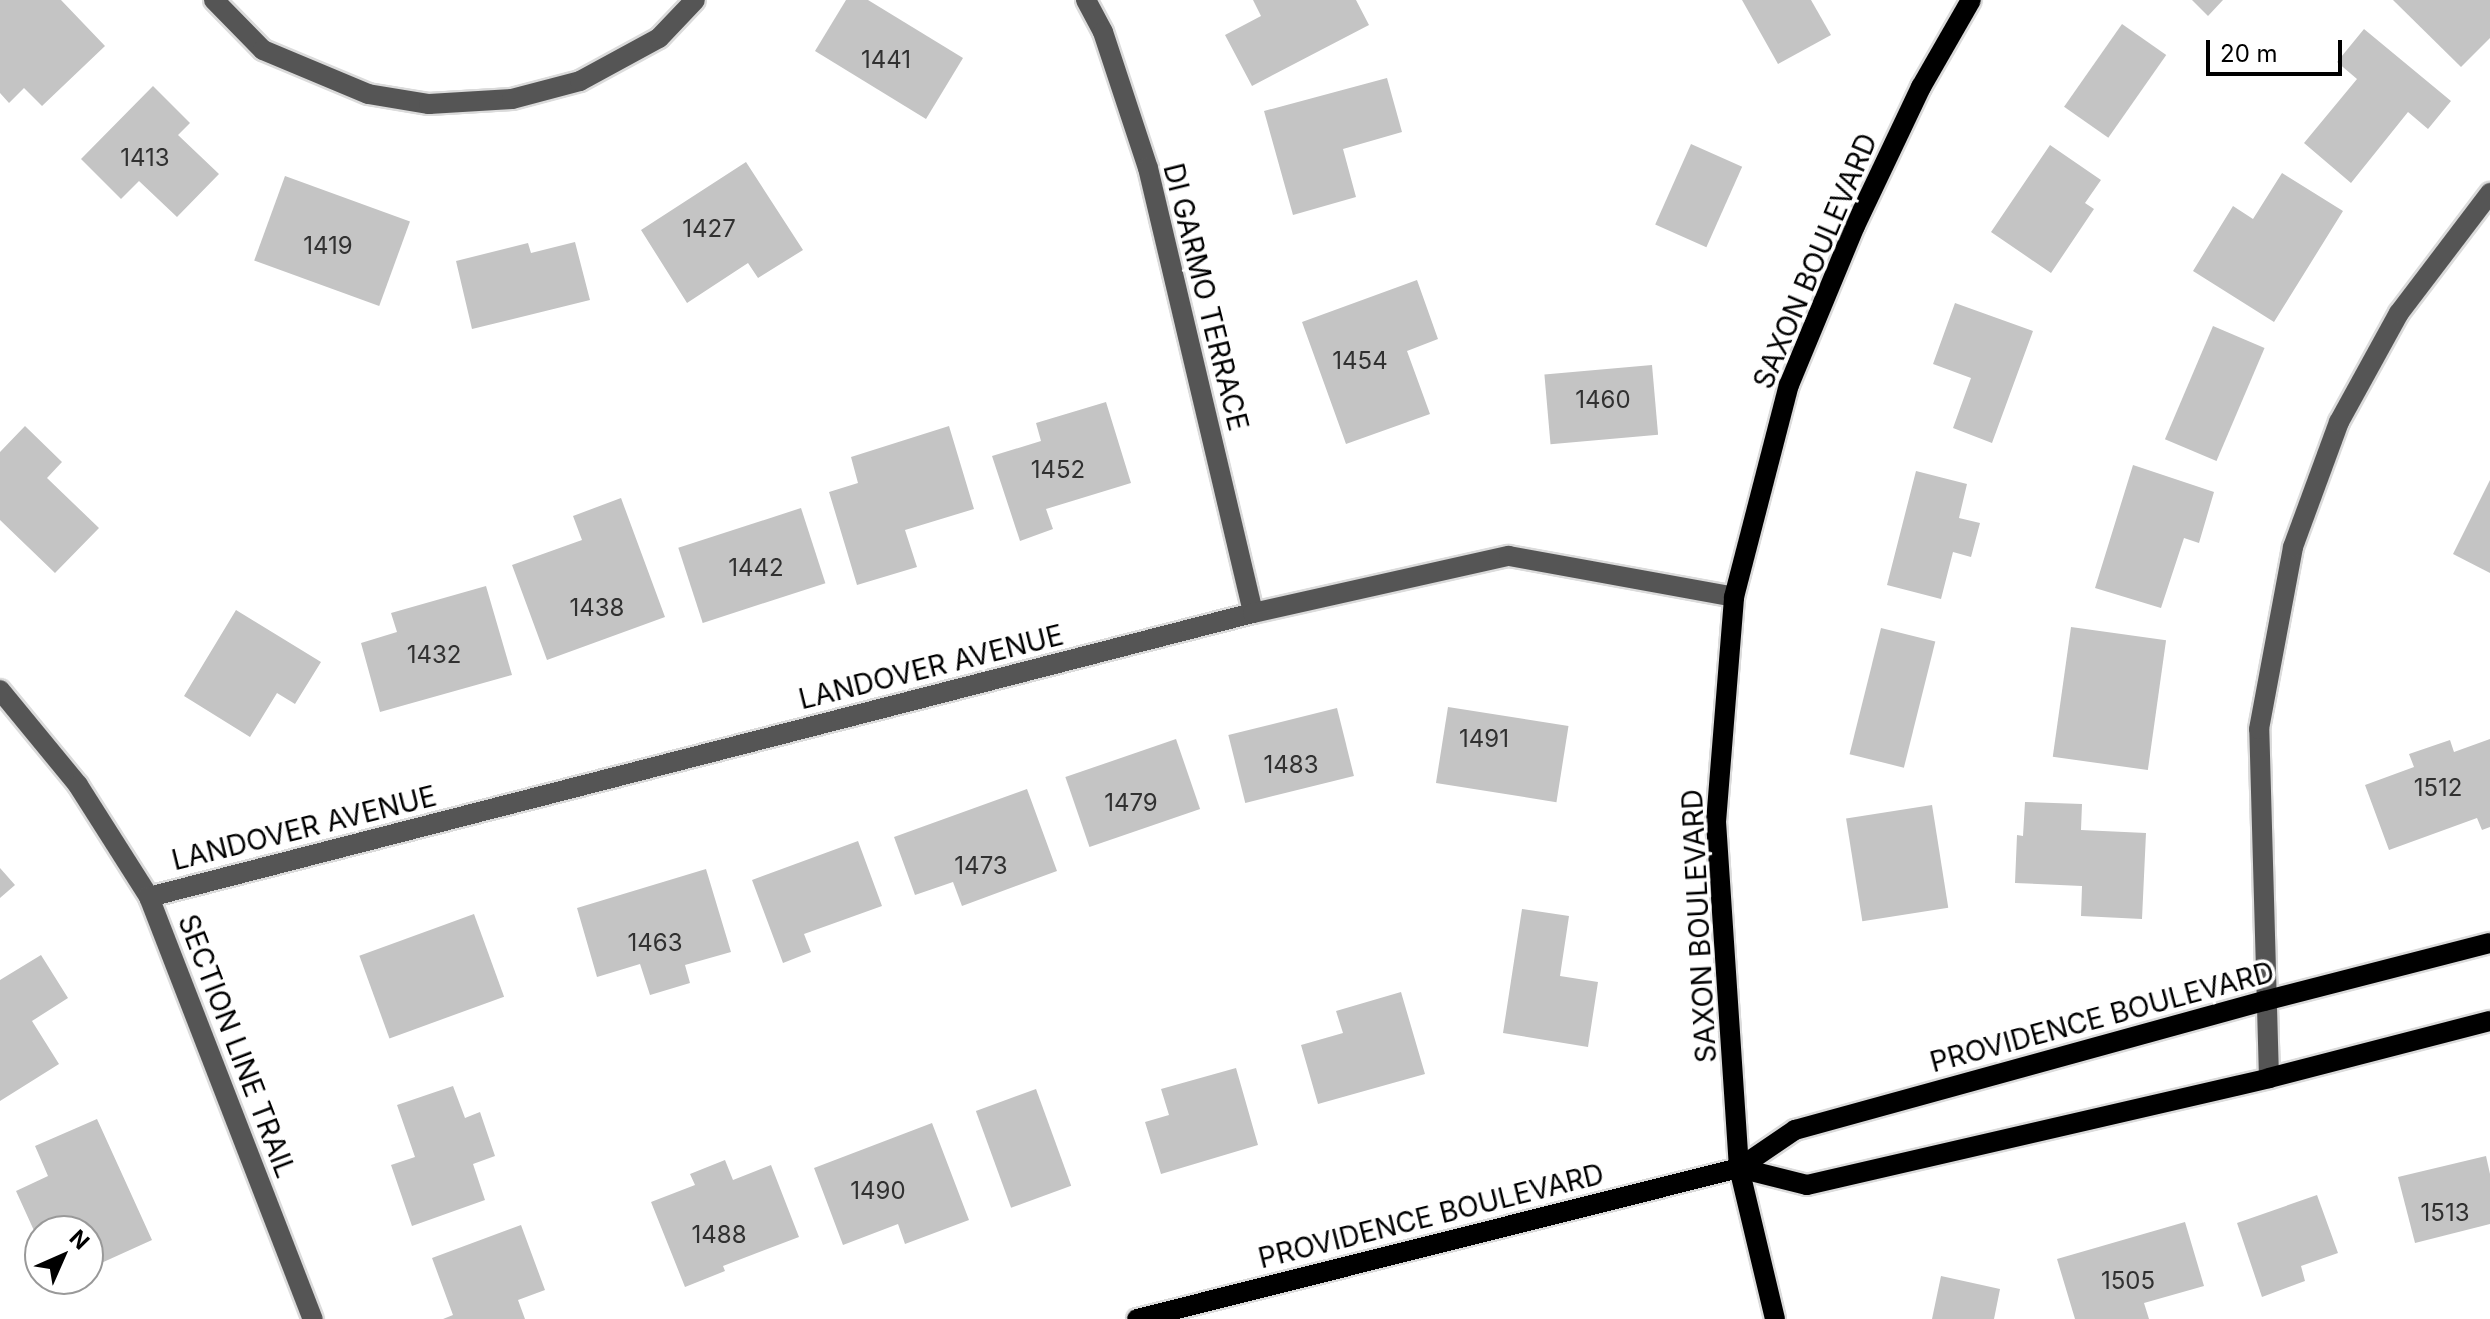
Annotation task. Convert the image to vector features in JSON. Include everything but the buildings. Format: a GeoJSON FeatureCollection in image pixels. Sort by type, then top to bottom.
{"type":"FeatureCollection","features":[{"type":"Feature","properties":{"kind":"main road","name":"SAXON BOULEVARD"},"geometry":{"type":"LineString","coordinates":[[1775,1319],[1739,1168],[1716,822],[1734,597],[1789,385],[1855,226],[1914,100],[1971,0]]}},
{"type":"Feature","properties":{"kind":"main road","name":"PROVIDENCE BOULEVARD"},"geometry":{"type":"LineString","coordinates":[[1137,1319],[1739,1168],[1795,1130],[2264,1001],[2490,943]]}},
{"type":"Feature","properties":{"kind":"main road","name":"PROVIDENCE BOULEVARD"},"geometry":{"type":"LineString","coordinates":[[1739,1168],[1807,1185],[2269,1078],[2490,1021]]}},
{"type":"Feature","properties":{"kind":"street"},"geometry":{"type":"LineString","coordinates":[[214,0],[263,50],[368,94],[429,104],[512,99],[580,81],[659,38],[695,0]]}},
{"type":"Feature","properties":{"kind":"street","name":"DI GARMO TERRACE"},"geometry":{"type":"LineString","coordinates":[[1086,0],[1103,32],[1148,168],[1253,613]]}},
{"type":"Feature","properties":{"kind":"street"},"geometry":{"type":"LineString","coordinates":[[2269,1078],[2264,1001],[2259,729],[2293,547],[2339,422],[2399,313],[2490,193]]}},
{"type":"Feature","properties":{"kind":"street","name":"LANDOVER AVENUE"},"geometry":{"type":"LineString","coordinates":[[149,897],[1253,613],[1509,556],[1734,597]]}},
{"type":"Feature","properties":{"kind":"street","name":"SECTION LINE TRAIL"},"geometry":{"type":"LineString","coordinates":[[0,690],[78,785],[149,897],[313,1319]]}}]}
